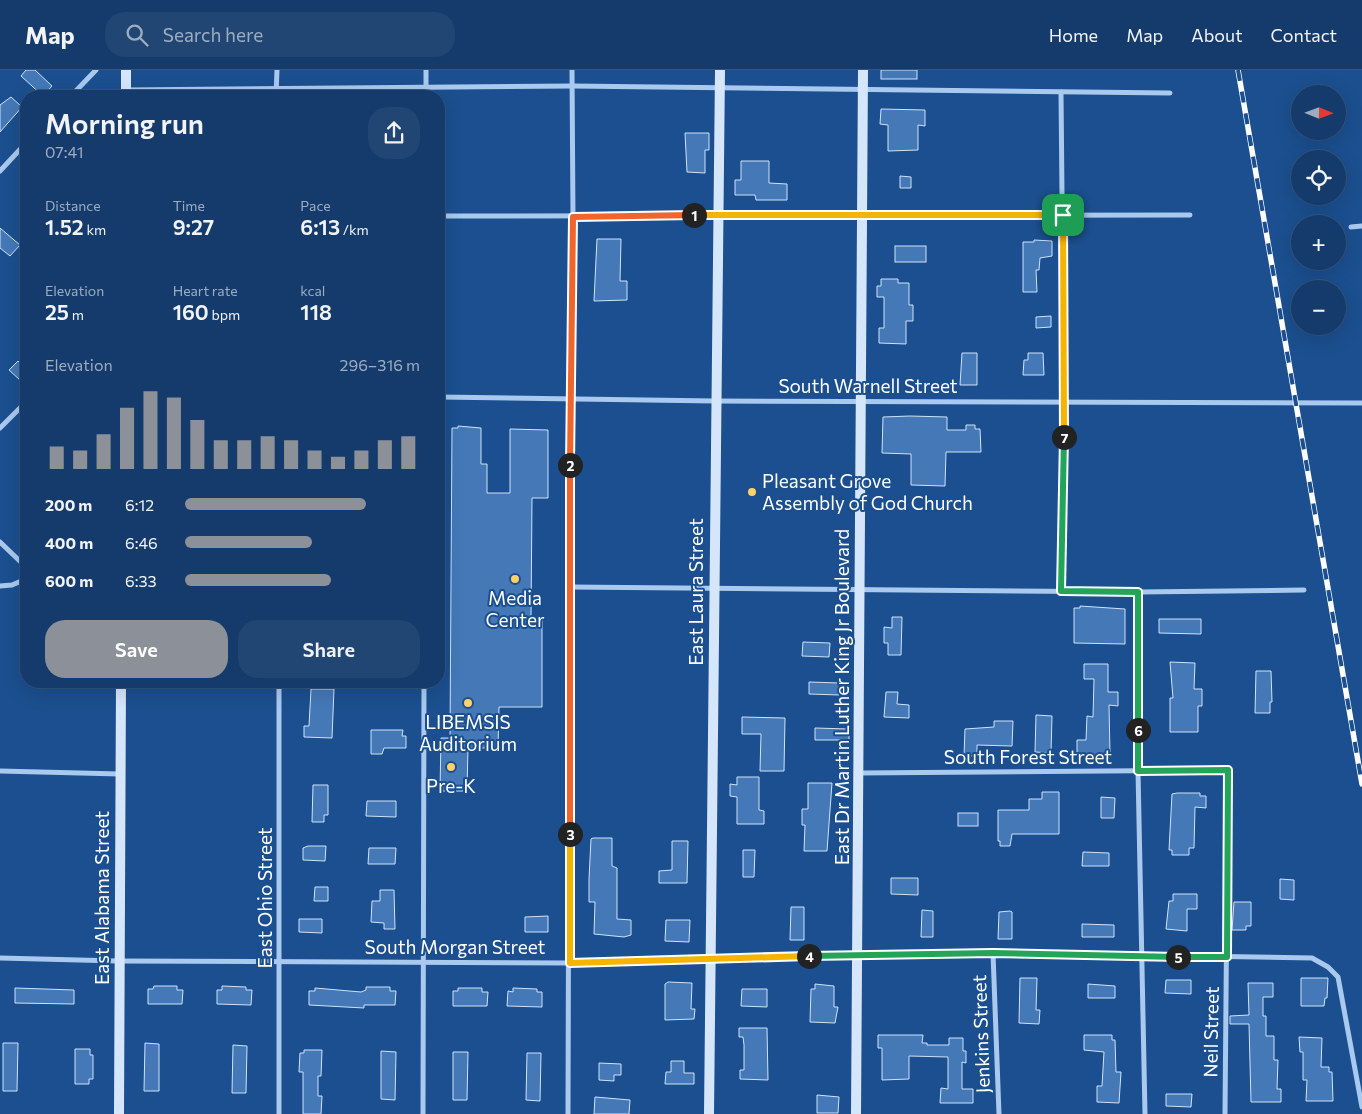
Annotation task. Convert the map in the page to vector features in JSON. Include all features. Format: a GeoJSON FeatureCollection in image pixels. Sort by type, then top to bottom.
{"type":"FeatureCollection","features":[{"type":"Feature","properties":{"kind":"street"},"geometry":{"type":"LineString","coordinates":[[77,90],[96,70]]}},
{"type":"Feature","properties":{"kind":"street"},"geometry":{"type":"LineString","coordinates":[[126,70],[126,90]]}},
{"type":"Feature","properties":{"kind":"street"},"geometry":{"type":"LineString","coordinates":[[277,70],[276,90],[426,86],[572,86],[863,91],[1170,93]]}},
{"type":"Feature","properties":{"kind":"street"},"geometry":{"type":"LineString","coordinates":[[426,70],[426,90]]}},
{"type":"Feature","properties":{"kind":"street"},"geometry":{"type":"LineString","coordinates":[[568,1114],[570,963],[570,398],[573,217],[572,70]]}},
{"type":"Feature","properties":{"kind":"street","name":"East Laura Street"},"geometry":{"type":"LineString","coordinates":[[709,1114],[715,401],[720,70]]}},
{"type":"Feature","properties":{"kind":"street","name":"East Dr Martin Luther King Jr Boulevard"},"geometry":{"type":"LineString","coordinates":[[856,1114],[863,70]]}},
{"type":"Feature","properties":{"kind":"street"},"geometry":{"type":"LineString","coordinates":[[1061,92],[1064,401],[1061,591]]}},
{"type":"Feature","properties":{"kind":"street"},"geometry":{"type":"LineString","coordinates":[[0,171],[20,149]]}},
{"type":"Feature","properties":{"kind":"street"},"geometry":{"type":"LineString","coordinates":[[445,216],[1190,215]]}},
{"type":"Feature","properties":{"kind":"street"},"geometry":{"type":"LineString","coordinates":[[1351,227],[1362,226]]}},
{"type":"Feature","properties":{"kind":"street","name":"South Warnell Street"},"geometry":{"type":"LineString","coordinates":[[445,397],[715,401],[1362,403]]}},
{"type":"Feature","properties":{"kind":"street"},"geometry":{"type":"LineString","coordinates":[[0,428],[20,408]]}},
{"type":"Feature","properties":{"kind":"street"},"geometry":{"type":"LineString","coordinates":[[0,542],[20,560]]}},
{"type":"Feature","properties":{"kind":"street"},"geometry":{"type":"LineString","coordinates":[[0,586],[20,582]]}},
{"type":"Feature","properties":{"kind":"street"},"geometry":{"type":"LineString","coordinates":[[570,587],[1138,592],[1304,590]]}},
{"type":"Feature","properties":{"kind":"street"},"geometry":{"type":"LineString","coordinates":[[1138,592],[1138,771],[1145,1114]]}},
{"type":"Feature","properties":{"kind":"street","name":"East Alabama Street"},"geometry":{"type":"LineString","coordinates":[[119,1114],[118,961],[121,688]]}},
{"type":"Feature","properties":{"kind":"street","name":"East Ohio Street"},"geometry":{"type":"LineString","coordinates":[[278,688],[279,1114]]}},
{"type":"Feature","properties":{"kind":"street"},"geometry":{"type":"LineString","coordinates":[[423,1114],[424,688]]}},
{"type":"Feature","properties":{"kind":"street","name":"South Forest Street"},"geometry":{"type":"LineString","coordinates":[[859,774],[1228,770]]}},
{"type":"Feature","properties":{"kind":"street","name":"Neil Street"},"geometry":{"type":"LineString","coordinates":[[1225,1114],[1228,770]]}},
{"type":"Feature","properties":{"kind":"street"},"geometry":{"type":"LineString","coordinates":[[0,771],[120,774]]}},
{"type":"Feature","properties":{"kind":"street","name":"South Morgan Street"},"geometry":{"type":"LineString","coordinates":[[0,958],[118,961],[570,963],[858,954],[993,953],[1142,957],[1312,958],[1328,967],[1338,978],[1362,1107]]}},
{"type":"Feature","properties":{"kind":"street","name":"Jenkins Street"},"geometry":{"type":"LineString","coordinates":[[993,953],[999,1114]]}},
{"type":"Feature","properties":{"kind":"building"},"geometry":{"type":"Polygon","coordinates":[[[26,70],[35,70],[52,86],[48,90],[36,90],[21,76],[26,70]]]}},
{"type":"Feature","properties":{"kind":"building"},"geometry":{"type":"Polygon","coordinates":[[[881,70],[917,70],[917,79],[881,79],[881,70]]]}},
{"type":"Feature","properties":{"kind":"building"},"geometry":{"type":"Polygon","coordinates":[[[11,97],[20,105],[20,109],[0,132],[0,105],[11,97]]]}},
{"type":"Feature","properties":{"kind":"building"},"geometry":{"type":"Polygon","coordinates":[[[881,109],[925,110],[925,126],[918,125],[918,150],[888,151],[888,125],[880,124],[881,109]]]}},
{"type":"Feature","properties":{"kind":"building"},"geometry":{"type":"Polygon","coordinates":[[[685,133],[709,133],[709,150],[705,150],[705,173],[687,172],[685,133]]]}},
{"type":"Feature","properties":{"kind":"building"},"geometry":{"type":"Polygon","coordinates":[[[741,161],[769,161],[769,183],[787,184],[787,200],[756,200],[755,195],[735,195],[735,180],[741,180],[741,161]]]}},
{"type":"Feature","properties":{"kind":"building"},"geometry":{"type":"Polygon","coordinates":[[[900,176],[911,177],[911,188],[900,188],[900,176]]]}},
{"type":"Feature","properties":{"kind":"building"},"geometry":{"type":"Polygon","coordinates":[[[0,228],[20,245],[10,256],[0,248],[0,228]]]}},
{"type":"Feature","properties":{"kind":"building"},"geometry":{"type":"Polygon","coordinates":[[[597,239],[621,239],[620,281],[627,281],[627,300],[594,301],[597,239]]]}},
{"type":"Feature","properties":{"kind":"building"},"geometry":{"type":"Polygon","coordinates":[[[1034,240],[1052,241],[1052,256],[1040,258],[1039,270],[1036,270],[1037,292],[1023,292],[1023,242],[1034,242],[1034,240]]]}},
{"type":"Feature","properties":{"kind":"building"},"geometry":{"type":"Polygon","coordinates":[[[895,246],[926,246],[926,262],[895,262],[895,246]]]}},
{"type":"Feature","properties":{"kind":"building"},"geometry":{"type":"Polygon","coordinates":[[[881,279],[898,279],[898,283],[909,283],[909,305],[913,305],[913,321],[906,321],[906,344],[879,343],[879,328],[884,328],[884,297],[877,297],[877,286],[881,286],[881,279]]]}},
{"type":"Feature","properties":{"kind":"building"},"geometry":{"type":"Polygon","coordinates":[[[1051,316],[1051,327],[1036,328],[1036,317],[1051,316]]]}},
{"type":"Feature","properties":{"kind":"building"},"geometry":{"type":"Polygon","coordinates":[[[962,353],[977,353],[977,385],[960,385],[962,353]]]}},
{"type":"Feature","properties":{"kind":"building"},"geometry":{"type":"Polygon","coordinates":[[[1028,353],[1043,353],[1044,375],[1023,375],[1024,360],[1028,360],[1028,353]]]}},
{"type":"Feature","properties":{"kind":"building"},"geometry":{"type":"Polygon","coordinates":[[[18,361],[20,363],[20,380],[9,370],[18,361]]]}},
{"type":"Feature","properties":{"kind":"building"},"geometry":{"type":"Polygon","coordinates":[[[883,417],[947,417],[947,430],[966,430],[966,425],[975,425],[975,429],[980,429],[981,452],[946,452],[945,486],[911,485],[911,454],[882,453],[883,417]]]}},
{"type":"Feature","properties":{"kind":"building"},"geometry":{"type":"Polygon","coordinates":[[[458,426],[481,428],[481,464],[487,464],[487,493],[510,493],[510,429],[548,430],[548,498],[532,498],[531,619],[542,619],[542,707],[499,707],[498,748],[468,748],[467,791],[440,791],[441,738],[450,738],[452,428],[458,428],[458,426]]]}},
{"type":"Feature","properties":{"kind":"building"},"geometry":{"type":"Polygon","coordinates":[[[1080,606],[1125,609],[1125,644],[1074,643],[1074,608],[1080,608],[1080,606]]]}},
{"type":"Feature","properties":{"kind":"building"},"geometry":{"type":"Polygon","coordinates":[[[892,617],[902,617],[901,655],[888,655],[888,643],[884,643],[884,627],[892,628],[892,617]]]}},
{"type":"Feature","properties":{"kind":"building"},"geometry":{"type":"Polygon","coordinates":[[[1159,619],[1201,619],[1201,634],[1159,633],[1159,619]]]}},
{"type":"Feature","properties":{"kind":"building"},"geometry":{"type":"Polygon","coordinates":[[[803,642],[830,643],[829,657],[802,656],[803,642]]]}},
{"type":"Feature","properties":{"kind":"building"},"geometry":{"type":"Polygon","coordinates":[[[1170,662],[1195,663],[1194,689],[1202,689],[1202,706],[1198,706],[1198,732],[1170,732],[1170,698],[1173,698],[1170,662]]]}},
{"type":"Feature","properties":{"kind":"building"},"geometry":{"type":"Polygon","coordinates":[[[1084,664],[1108,664],[1108,692],[1118,692],[1118,706],[1109,705],[1110,755],[1077,755],[1077,740],[1086,740],[1087,716],[1093,717],[1094,679],[1084,679],[1084,664]]]}},
{"type":"Feature","properties":{"kind":"building"},"geometry":{"type":"Polygon","coordinates":[[[1256,671],[1271,671],[1272,702],[1270,702],[1270,713],[1255,713],[1256,671]]]}},
{"type":"Feature","properties":{"kind":"building"},"geometry":{"type":"Polygon","coordinates":[[[809,682],[840,683],[839,695],[809,694],[809,682]]]}},
{"type":"Feature","properties":{"kind":"building"},"geometry":{"type":"Polygon","coordinates":[[[311,689],[334,689],[332,738],[304,737],[304,726],[309,726],[311,689]]]}},
{"type":"Feature","properties":{"kind":"building"},"geometry":{"type":"Polygon","coordinates":[[[886,692],[898,692],[897,704],[909,705],[909,718],[884,717],[886,692]]]}},
{"type":"Feature","properties":{"kind":"building"},"geometry":{"type":"Polygon","coordinates":[[[1036,715],[1052,716],[1051,753],[1035,752],[1036,715]]]}},
{"type":"Feature","properties":{"kind":"building"},"geometry":{"type":"Polygon","coordinates":[[[742,717],[785,718],[784,771],[760,771],[761,734],[742,734],[742,717]]]}},
{"type":"Feature","properties":{"kind":"building"},"geometry":{"type":"Polygon","coordinates":[[[994,721],[1013,721],[1012,746],[977,745],[977,756],[964,756],[965,729],[994,727],[994,721]]]}},
{"type":"Feature","properties":{"kind":"building"},"geometry":{"type":"Polygon","coordinates":[[[815,728],[849,729],[849,740],[815,740],[815,728]]]}},
{"type":"Feature","properties":{"kind":"building"},"geometry":{"type":"Polygon","coordinates":[[[371,730],[403,730],[402,736],[406,736],[406,748],[384,748],[382,754],[371,754],[371,730]]]}},
{"type":"Feature","properties":{"kind":"building"},"geometry":{"type":"Polygon","coordinates":[[[737,777],[759,777],[759,810],[764,811],[764,824],[737,824],[737,797],[730,796],[730,784],[737,785],[737,777]]]}},
{"type":"Feature","properties":{"kind":"building"},"geometry":{"type":"Polygon","coordinates":[[[808,783],[832,783],[827,851],[804,851],[805,825],[802,825],[802,809],[808,809],[808,783]]]}},
{"type":"Feature","properties":{"kind":"building"},"geometry":{"type":"Polygon","coordinates":[[[313,785],[328,785],[328,815],[324,815],[324,822],[312,822],[313,785]]]}},
{"type":"Feature","properties":{"kind":"building"},"geometry":{"type":"Polygon","coordinates":[[[1042,792],[1059,792],[1059,834],[1012,834],[1010,846],[1000,846],[1000,841],[998,841],[998,810],[1029,810],[1029,799],[1042,799],[1042,792]]]}},
{"type":"Feature","properties":{"kind":"building"},"geometry":{"type":"Polygon","coordinates":[[[1200,793],[1200,796],[1206,796],[1206,808],[1195,807],[1194,848],[1189,848],[1189,855],[1172,855],[1172,850],[1169,850],[1172,794],[1200,793]]]}},
{"type":"Feature","properties":{"kind":"building"},"geometry":{"type":"Polygon","coordinates":[[[1101,797],[1115,798],[1114,818],[1101,818],[1101,797]]]}},
{"type":"Feature","properties":{"kind":"building"},"geometry":{"type":"Polygon","coordinates":[[[367,801],[396,801],[396,817],[366,816],[367,801]]]}},
{"type":"Feature","properties":{"kind":"building"},"geometry":{"type":"Polygon","coordinates":[[[958,813],[978,813],[978,826],[958,826],[958,813]]]}},
{"type":"Feature","properties":{"kind":"building"},"geometry":{"type":"Polygon","coordinates":[[[612,838],[612,866],[617,868],[617,919],[631,920],[631,935],[624,937],[594,934],[595,902],[589,902],[591,839],[612,838]]]}},
{"type":"Feature","properties":{"kind":"building"},"geometry":{"type":"Polygon","coordinates":[[[672,841],[688,841],[687,883],[659,883],[659,871],[672,870],[672,841]]]}},
{"type":"Feature","properties":{"kind":"building"},"geometry":{"type":"Polygon","coordinates":[[[308,846],[326,846],[325,861],[303,860],[303,848],[308,846]]]}},
{"type":"Feature","properties":{"kind":"building"},"geometry":{"type":"Polygon","coordinates":[[[369,848],[396,848],[395,864],[368,864],[369,848]]]}},
{"type":"Feature","properties":{"kind":"building"},"geometry":{"type":"Polygon","coordinates":[[[743,850],[755,850],[754,877],[743,877],[743,850]]]}},
{"type":"Feature","properties":{"kind":"building"},"geometry":{"type":"Polygon","coordinates":[[[1083,852],[1109,853],[1109,866],[1082,866],[1083,852]]]}},
{"type":"Feature","properties":{"kind":"building"},"geometry":{"type":"Polygon","coordinates":[[[891,878],[918,878],[918,895],[891,894],[891,878]]]}},
{"type":"Feature","properties":{"kind":"building"},"geometry":{"type":"Polygon","coordinates":[[[1280,879],[1294,880],[1294,900],[1280,899],[1280,879]]]}},
{"type":"Feature","properties":{"kind":"building"},"geometry":{"type":"Polygon","coordinates":[[[315,887],[328,887],[328,901],[314,901],[315,887]]]}},
{"type":"Feature","properties":{"kind":"building"},"geometry":{"type":"Polygon","coordinates":[[[380,890],[394,890],[395,929],[384,929],[384,923],[371,922],[372,901],[380,901],[380,890]]]}},
{"type":"Feature","properties":{"kind":"building"},"geometry":{"type":"Polygon","coordinates":[[[1173,894],[1197,894],[1197,909],[1187,909],[1187,931],[1166,929],[1169,901],[1173,901],[1173,894]]]}},
{"type":"Feature","properties":{"kind":"building"},"geometry":{"type":"Polygon","coordinates":[[[1234,902],[1251,902],[1251,926],[1246,926],[1246,930],[1232,930],[1234,902]]]}},
{"type":"Feature","properties":{"kind":"building"},"geometry":{"type":"Polygon","coordinates":[[[791,907],[804,907],[804,940],[790,940],[791,907]]]}},
{"type":"Feature","properties":{"kind":"building"},"geometry":{"type":"Polygon","coordinates":[[[922,910],[933,911],[933,937],[921,937],[922,910]]]}},
{"type":"Feature","properties":{"kind":"building"},"geometry":{"type":"Polygon","coordinates":[[[999,912],[1012,912],[1012,939],[998,939],[999,912]]]}},
{"type":"Feature","properties":{"kind":"building"},"geometry":{"type":"Polygon","coordinates":[[[548,916],[548,932],[525,932],[525,917],[548,916]]]}},
{"type":"Feature","properties":{"kind":"building"},"geometry":{"type":"Polygon","coordinates":[[[299,919],[322,919],[322,933],[299,932],[299,919]]]}},
{"type":"Feature","properties":{"kind":"building"},"geometry":{"type":"Polygon","coordinates":[[[666,920],[690,920],[689,942],[665,941],[666,920]]]}},
{"type":"Feature","properties":{"kind":"building"},"geometry":{"type":"Polygon","coordinates":[[[1082,924],[1114,925],[1114,937],[1082,937],[1082,924]]]}},
{"type":"Feature","properties":{"kind":"building"},"geometry":{"type":"Polygon","coordinates":[[[1020,978],[1037,978],[1036,1010],[1040,1010],[1039,1024],[1019,1023],[1020,978]]]}},
{"type":"Feature","properties":{"kind":"building"},"geometry":{"type":"Polygon","coordinates":[[[1301,978],[1328,978],[1327,998],[1325,998],[1324,1006],[1301,1006],[1301,978]]]}},
{"type":"Feature","properties":{"kind":"building"},"geometry":{"type":"Polygon","coordinates":[[[1166,980],[1191,980],[1191,994],[1165,993],[1166,980]]]}},
{"type":"Feature","properties":{"kind":"building"},"geometry":{"type":"Polygon","coordinates":[[[668,982],[692,983],[691,1009],[695,1009],[694,1019],[665,1020],[665,984],[668,982]]]}},
{"type":"Feature","properties":{"kind":"building"},"geometry":{"type":"Polygon","coordinates":[[[1248,983],[1273,983],[1273,997],[1263,997],[1263,1016],[1266,1016],[1266,1036],[1274,1036],[1274,1060],[1278,1060],[1277,1089],[1281,1089],[1281,1102],[1251,1102],[1249,1024],[1230,1024],[1230,1016],[1249,1015],[1248,983]]]}},
{"type":"Feature","properties":{"kind":"building"},"geometry":{"type":"Polygon","coordinates":[[[815,984],[834,986],[834,1007],[838,1007],[835,1023],[810,1022],[811,989],[815,989],[815,984]]]}},
{"type":"Feature","properties":{"kind":"building"},"geometry":{"type":"Polygon","coordinates":[[[1088,984],[1115,986],[1115,998],[1088,998],[1088,984]]]}},
{"type":"Feature","properties":{"kind":"building"},"geometry":{"type":"Polygon","coordinates":[[[154,986],[177,986],[177,990],[183,990],[182,1004],[148,1004],[148,989],[153,989],[154,986]]]}},
{"type":"Feature","properties":{"kind":"building"},"geometry":{"type":"Polygon","coordinates":[[[222,986],[246,987],[246,990],[252,990],[251,1005],[217,1004],[217,990],[222,990],[222,986]]]}},
{"type":"Feature","properties":{"kind":"building"},"geometry":{"type":"Polygon","coordinates":[[[366,987],[390,987],[390,991],[396,991],[395,1005],[364,1005],[364,1008],[309,1005],[309,991],[315,991],[315,988],[361,992],[366,990],[366,987]]]}},
{"type":"Feature","properties":{"kind":"building"},"geometry":{"type":"Polygon","coordinates":[[[15,988],[74,990],[74,1004],[15,1003],[15,988]]]}},
{"type":"Feature","properties":{"kind":"building"},"geometry":{"type":"Polygon","coordinates":[[[458,988],[482,988],[482,992],[488,992],[487,1006],[453,1006],[453,991],[458,991],[458,988]]]}},
{"type":"Feature","properties":{"kind":"building"},"geometry":{"type":"Polygon","coordinates":[[[513,988],[537,989],[537,992],[542,992],[542,1007],[507,1006],[508,991],[513,992],[513,988]]]}},
{"type":"Feature","properties":{"kind":"building"},"geometry":{"type":"Polygon","coordinates":[[[742,989],[767,989],[767,1007],[741,1006],[742,989]]]}},
{"type":"Feature","properties":{"kind":"building"},"geometry":{"type":"Polygon","coordinates":[[[739,1028],[767,1028],[768,1080],[740,1079],[740,1070],[744,1070],[744,1045],[743,1037],[739,1037],[739,1028]]]}},
{"type":"Feature","properties":{"kind":"building"},"geometry":{"type":"Polygon","coordinates":[[[878,1035],[923,1035],[922,1043],[927,1043],[927,1045],[949,1045],[949,1038],[963,1038],[963,1051],[966,1051],[966,1063],[962,1062],[962,1089],[973,1089],[973,1103],[940,1103],[941,1088],[948,1089],[948,1057],[909,1056],[909,1079],[882,1080],[882,1048],[878,1048],[878,1035]]]}},
{"type":"Feature","properties":{"kind":"building"},"geometry":{"type":"Polygon","coordinates":[[[1084,1035],[1112,1035],[1112,1040],[1115,1040],[1116,1072],[1121,1072],[1119,1103],[1097,1102],[1097,1086],[1102,1086],[1104,1052],[1084,1050],[1084,1035]]]}},
{"type":"Feature","properties":{"kind":"building"},"geometry":{"type":"Polygon","coordinates":[[[1299,1037],[1322,1038],[1321,1067],[1329,1067],[1329,1072],[1332,1072],[1333,1101],[1306,1101],[1307,1080],[1303,1080],[1303,1052],[1300,1052],[1299,1037]]]}},
{"type":"Feature","properties":{"kind":"building"},"geometry":{"type":"Polygon","coordinates":[[[3,1043],[18,1043],[17,1091],[3,1091],[3,1043]]]}},
{"type":"Feature","properties":{"kind":"building"},"geometry":{"type":"Polygon","coordinates":[[[145,1043],[159,1044],[159,1091],[144,1091],[145,1043]]]}},
{"type":"Feature","properties":{"kind":"building"},"geometry":{"type":"Polygon","coordinates":[[[233,1045],[247,1046],[246,1093],[232,1093],[233,1045]]]}},
{"type":"Feature","properties":{"kind":"building"},"geometry":{"type":"Polygon","coordinates":[[[75,1049],[90,1049],[90,1055],[93,1055],[93,1079],[89,1079],[89,1084],[75,1084],[75,1049]]]}},
{"type":"Feature","properties":{"kind":"building"},"geometry":{"type":"Polygon","coordinates":[[[304,1050],[322,1050],[321,1076],[318,1076],[318,1096],[322,1096],[321,1114],[303,1114],[303,1072],[299,1072],[300,1053],[304,1053],[304,1050]]]}},
{"type":"Feature","properties":{"kind":"building"},"geometry":{"type":"Polygon","coordinates":[[[381,1051],[396,1052],[395,1100],[381,1099],[381,1051]]]}},
{"type":"Feature","properties":{"kind":"building"},"geometry":{"type":"Polygon","coordinates":[[[453,1052],[468,1052],[467,1100],[453,1100],[453,1052]]]}},
{"type":"Feature","properties":{"kind":"building"},"geometry":{"type":"Polygon","coordinates":[[[527,1053],[541,1053],[540,1101],[526,1100],[527,1053]]]}},
{"type":"Feature","properties":{"kind":"building"},"geometry":{"type":"Polygon","coordinates":[[[671,1061],[684,1061],[684,1073],[694,1073],[694,1084],[665,1084],[666,1072],[671,1072],[671,1061]]]}},
{"type":"Feature","properties":{"kind":"building"},"geometry":{"type":"Polygon","coordinates":[[[599,1063],[621,1064],[621,1075],[614,1075],[614,1081],[599,1080],[599,1063]]]}},
{"type":"Feature","properties":{"kind":"building"},"geometry":{"type":"Polygon","coordinates":[[[1166,1094],[1192,1094],[1191,1107],[1166,1106],[1166,1094]]]}},
{"type":"Feature","properties":{"kind":"building"},"geometry":{"type":"Polygon","coordinates":[[[817,1095],[839,1097],[838,1113],[817,1113],[817,1095]]]}},
{"type":"Feature","properties":{"kind":"building"},"geometry":{"type":"Polygon","coordinates":[[[595,1097],[630,1100],[629,1114],[594,1114],[595,1097]]]}},
{"type":"Feature","properties":{"kind":"railway"},"geometry":{"type":"LineString","coordinates":[[1238,70],[1362,784]]}},
{"type":"Feature","properties":{"kind":"place","name":"Pleasant Grove Assembly of God Church"},"geometry":{"type":"Point","coordinates":[752,492]}},
{"type":"Feature","properties":{"kind":"place","name":"Media Center"},"geometry":{"type":"Point","coordinates":[515,579]}},
{"type":"Feature","properties":{"kind":"place","name":"LIBEMSIS Auditorium"},"geometry":{"type":"Point","coordinates":[468,703]}},
{"type":"Feature","properties":{"kind":"place","name":"Pre-K"},"geometry":{"type":"Point","coordinates":[451,767]}},
{"type":"Feature","properties":{"kind":"route"},"geometry":{"type":"LineString","coordinates":[[1063,215],[1064,401],[1061,591],[1138,592],[1138,771],[1228,770],[1227,957],[993,953],[858,954],[570,963],[570,398],[573,217],[1063,215]]}}]}
